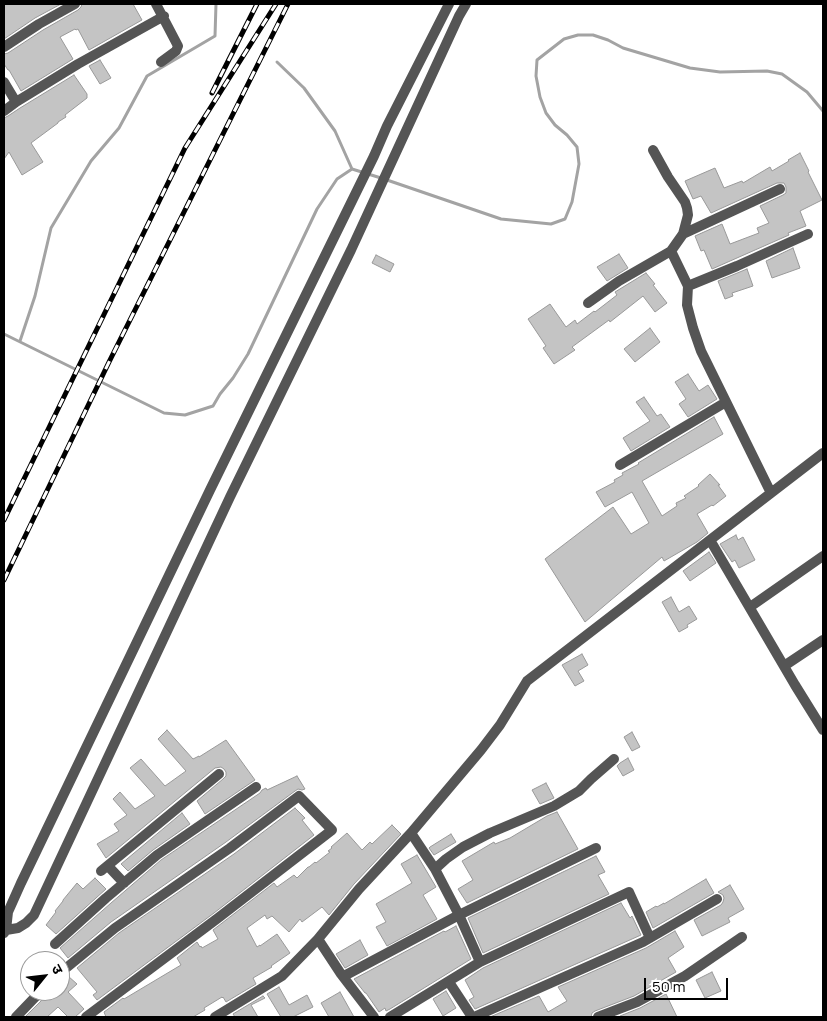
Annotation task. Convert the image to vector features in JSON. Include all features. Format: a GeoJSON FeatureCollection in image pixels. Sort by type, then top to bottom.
{"type":"FeatureCollection","features":[{"type":"Feature","properties":{"kind":"street"},"geometry":{"type":"LineString","coordinates":[[4,46],[75,4]]}},
{"type":"Feature","properties":{"kind":"street"},"geometry":{"type":"LineString","coordinates":[[156,4],[164,16],[178,46],[176,52],[161,62]]}},
{"type":"Feature","properties":{"kind":"street"},"geometry":{"type":"LineString","coordinates":[[449,4],[387,126],[21,883],[8,912],[5,932],[18,928],[34,915],[230,497],[351,250],[458,16],[466,4]]}},
{"type":"Feature","properties":{"kind":"street"},"geometry":{"type":"LineString","coordinates":[[4,111],[78,64],[164,16]]}},
{"type":"Feature","properties":{"kind":"street"},"geometry":{"type":"LineString","coordinates":[[4,82],[16,102]]}},
{"type":"Feature","properties":{"kind":"street"},"geometry":{"type":"LineString","coordinates":[[588,303],[619,281],[672,251],[683,234],[688,215],[685,202],[653,150]]}},
{"type":"Feature","properties":{"kind":"street"},"geometry":{"type":"LineString","coordinates":[[683,234],[780,189]]}},
{"type":"Feature","properties":{"kind":"street"},"geometry":{"type":"LineString","coordinates":[[688,286],[738,266],[808,234]]}},
{"type":"Feature","properties":{"kind":"street"},"geometry":{"type":"LineString","coordinates":[[672,251],[688,286],[687,305],[701,351],[770,493]]}},
{"type":"Feature","properties":{"kind":"street"},"geometry":{"type":"LineString","coordinates":[[620,465],[726,402]]}},
{"type":"Feature","properties":{"kind":"street"},"geometry":{"type":"LineString","coordinates":[[215,1017],[282,976],[318,939],[359,889],[411,833],[481,750],[500,725],[527,681],[823,454]]}},
{"type":"Feature","properties":{"kind":"street"},"geometry":{"type":"LineString","coordinates":[[710,540],[823,730]]}},
{"type":"Feature","properties":{"kind":"street"},"geometry":{"type":"LineString","coordinates":[[750,607],[823,556]]}},
{"type":"Feature","properties":{"kind":"street"},"geometry":{"type":"LineString","coordinates":[[784,666],[823,640]]}},
{"type":"Feature","properties":{"kind":"street"},"geometry":{"type":"LineString","coordinates":[[434,869],[446,859],[483,837],[554,806],[579,792],[614,759]]}},
{"type":"Feature","properties":{"kind":"street"},"geometry":{"type":"LineString","coordinates":[[124,883],[104,869],[219,774]]}},
{"type":"Feature","properties":{"kind":"street"},"geometry":{"type":"LineString","coordinates":[[54,944],[157,855],[256,787]]}},
{"type":"Feature","properties":{"kind":"street"},"geometry":{"type":"LineString","coordinates":[[70,965],[115,928],[230,848],[299,796],[332,830],[86,1017]]}},
{"type":"Feature","properties":{"kind":"street"},"geometry":{"type":"LineString","coordinates":[[411,833],[434,869],[459,915],[480,962]]}},
{"type":"Feature","properties":{"kind":"street"},"geometry":{"type":"LineString","coordinates":[[344,976],[459,915],[596,848]]}},
{"type":"Feature","properties":{"kind":"street"},"geometry":{"type":"LineString","coordinates":[[390,1017],[480,962],[629,892],[650,938]]}},
{"type":"Feature","properties":{"kind":"street"},"geometry":{"type":"LineString","coordinates":[[449,982],[473,1017],[634,946],[717,900]]}},
{"type":"Feature","properties":{"kind":"street"},"geometry":{"type":"LineString","coordinates":[[598,1017],[637,1002],[685,976],[742,937]]}},
{"type":"Feature","properties":{"kind":"street"},"geometry":{"type":"LineString","coordinates":[[318,939],[374,1017]]}},
{"type":"Feature","properties":{"kind":"street"},"geometry":{"type":"LineString","coordinates":[[16,1017],[31,1001]]}},
{"type":"Feature","properties":{"kind":"building"},"geometry":{"type":"Polygon","coordinates":[[[4,4],[61,4],[35,18],[4,39],[4,4]]]}},
{"type":"Feature","properties":{"kind":"building"},"geometry":{"type":"Polygon","coordinates":[[[82,4],[133,4],[142,20],[89,50],[78,29],[60,37],[73,59],[21,91],[4,64],[4,54],[78,10],[82,4]]]}},
{"type":"Feature","properties":{"kind":"building"},"geometry":{"type":"Polygon","coordinates":[[[100,60],[111,78],[100,84],[89,66],[100,60]]]}},
{"type":"Feature","properties":{"kind":"building"},"geometry":{"type":"Polygon","coordinates":[[[74,75],[87,94],[87,98],[65,115],[66,117],[31,143],[43,162],[22,175],[9,152],[4,159],[4,118],[74,75]]]}},
{"type":"Feature","properties":{"kind":"building"},"geometry":{"type":"Polygon","coordinates":[[[800,153],[822,200],[800,211],[806,226],[712,269],[704,250],[701,251],[695,236],[722,224],[730,244],[759,233],[757,228],[769,223],[760,206],[786,193],[786,187],[784,183],[777,183],[711,213],[701,196],[693,199],[685,181],[715,168],[724,188],[742,181],[743,183],[770,167],[772,171],[800,153]]]}},
{"type":"Feature","properties":{"kind":"building"},"geometry":{"type":"Polygon","coordinates":[[[793,248],[800,268],[772,278],[766,261],[793,248]]]}},
{"type":"Feature","properties":{"kind":"building"},"geometry":{"type":"Polygon","coordinates":[[[619,254],[628,268],[607,281],[597,267],[619,254]]]}},
{"type":"Feature","properties":{"kind":"building"},"geometry":{"type":"Polygon","coordinates":[[[376,255],[394,264],[390,272],[372,263],[376,255]]]}},
{"type":"Feature","properties":{"kind":"building"},"geometry":{"type":"Polygon","coordinates":[[[747,269],[753,286],[732,293],[733,296],[725,299],[718,281],[747,269]]]}},
{"type":"Feature","properties":{"kind":"building"},"geometry":{"type":"Polygon","coordinates":[[[646,273],[667,303],[655,312],[643,296],[610,322],[609,320],[572,347],[575,350],[554,364],[543,348],[546,346],[528,319],[550,304],[566,327],[575,320],[577,324],[617,295],[615,292],[646,273]]]}},
{"type":"Feature","properties":{"kind":"building"},"geometry":{"type":"Polygon","coordinates":[[[650,328],[660,342],[635,362],[624,349],[650,328]]]}},
{"type":"Feature","properties":{"kind":"building"},"geometry":{"type":"Polygon","coordinates":[[[688,374],[699,391],[708,385],[717,399],[688,417],[679,404],[686,399],[675,382],[688,374]]]}},
{"type":"Feature","properties":{"kind":"building"},"geometry":{"type":"Polygon","coordinates":[[[644,397],[657,416],[661,414],[670,427],[631,451],[623,438],[650,421],[636,402],[644,397]]]}},
{"type":"Feature","properties":{"kind":"building"},"geometry":{"type":"Polygon","coordinates":[[[714,417],[723,434],[642,481],[662,516],[677,506],[676,503],[686,498],[684,496],[699,486],[710,474],[720,485],[718,485],[726,496],[713,506],[697,514],[708,533],[697,542],[664,561],[662,557],[585,622],[545,559],[613,507],[631,534],[649,523],[632,492],[605,507],[596,492],[615,482],[614,480],[623,475],[622,473],[714,417]]]}},
{"type":"Feature","properties":{"kind":"building"},"geometry":{"type":"Polygon","coordinates":[[[736,535],[738,540],[743,537],[755,560],[739,568],[735,560],[732,562],[720,544],[736,535]]]}},
{"type":"Feature","properties":{"kind":"building"},"geometry":{"type":"Polygon","coordinates":[[[709,552],[716,563],[690,581],[683,571],[709,552]]]}},
{"type":"Feature","properties":{"kind":"building"},"geometry":{"type":"Polygon","coordinates":[[[671,597],[679,612],[689,606],[697,619],[679,632],[662,602],[671,597]]]}},
{"type":"Feature","properties":{"kind":"building"},"geometry":{"type":"Polygon","coordinates":[[[582,654],[588,665],[578,671],[584,681],[575,686],[562,665],[582,654]]]}},
{"type":"Feature","properties":{"kind":"building"},"geometry":{"type":"Polygon","coordinates":[[[167,730],[193,759],[226,740],[255,780],[205,814],[197,801],[226,776],[224,769],[221,767],[215,768],[106,858],[97,844],[119,831],[114,824],[127,815],[113,799],[120,792],[135,809],[155,796],[130,768],[141,759],[165,786],[186,771],[158,739],[167,730]]]}},
{"type":"Feature","properties":{"kind":"building"},"geometry":{"type":"Polygon","coordinates":[[[632,732],[640,747],[632,751],[624,737],[632,732]]]}},
{"type":"Feature","properties":{"kind":"building"},"geometry":{"type":"Polygon","coordinates":[[[628,758],[634,770],[623,776],[617,766],[628,758]]]}},
{"type":"Feature","properties":{"kind":"building"},"geometry":{"type":"Polygon","coordinates":[[[297,776],[305,789],[295,791],[226,842],[111,922],[70,956],[70,951],[62,951],[60,948],[161,860],[262,790],[266,788],[267,790],[297,776]]]}},
{"type":"Feature","properties":{"kind":"building"},"geometry":{"type":"Polygon","coordinates":[[[546,783],[554,798],[540,804],[532,790],[546,783]]]}},
{"type":"Feature","properties":{"kind":"building"},"geometry":{"type":"Polygon","coordinates":[[[295,808],[305,818],[302,820],[314,835],[214,913],[97,1000],[93,995],[97,992],[77,968],[119,933],[234,854],[295,808]]]}},
{"type":"Feature","properties":{"kind":"building"},"geometry":{"type":"Polygon","coordinates":[[[557,812],[578,849],[467,903],[458,889],[473,880],[462,861],[494,842],[495,844],[510,838],[557,812]]]}},
{"type":"Feature","properties":{"kind":"building"},"geometry":{"type":"Polygon","coordinates":[[[182,813],[190,824],[153,850],[128,871],[121,864],[182,813]]]}},
{"type":"Feature","properties":{"kind":"building"},"geometry":{"type":"Polygon","coordinates":[[[392,825],[401,834],[354,884],[329,915],[322,907],[302,922],[300,919],[289,932],[272,916],[267,919],[265,915],[247,928],[257,947],[277,934],[290,953],[272,967],[253,978],[256,984],[226,1002],[222,997],[193,1017],[106,1017],[104,1012],[123,998],[181,965],[177,958],[197,942],[202,948],[218,939],[213,930],[274,883],[277,887],[294,875],[297,878],[308,867],[330,852],[328,851],[331,847],[347,833],[362,850],[370,842],[372,844],[392,825]]]}},
{"type":"Feature","properties":{"kind":"building"},"geometry":{"type":"Polygon","coordinates":[[[451,834],[456,842],[434,855],[429,848],[451,834]]]}},
{"type":"Feature","properties":{"kind":"building"},"geometry":{"type":"Polygon","coordinates":[[[417,855],[436,887],[423,895],[437,919],[387,946],[376,927],[386,922],[376,904],[412,883],[401,864],[417,855]]]}},
{"type":"Feature","properties":{"kind":"building"},"geometry":{"type":"Polygon","coordinates":[[[596,856],[605,872],[598,875],[609,894],[483,953],[468,918],[596,856]]]}},
{"type":"Feature","properties":{"kind":"building"},"geometry":{"type":"Polygon","coordinates":[[[95,878],[106,889],[56,934],[46,925],[55,911],[77,883],[83,889],[95,878]]]}},
{"type":"Feature","properties":{"kind":"building"},"geometry":{"type":"Polygon","coordinates":[[[706,879],[714,893],[653,928],[646,912],[664,904],[706,879]]]}},
{"type":"Feature","properties":{"kind":"building"},"geometry":{"type":"Polygon","coordinates":[[[730,885],[744,909],[728,918],[730,922],[702,936],[694,920],[721,905],[724,898],[718,892],[730,885]]]}},
{"type":"Feature","properties":{"kind":"building"},"geometry":{"type":"Polygon","coordinates":[[[621,903],[630,918],[632,916],[641,935],[475,1009],[469,1000],[474,997],[465,980],[483,968],[621,903]]]}},
{"type":"Feature","properties":{"kind":"building"},"geometry":{"type":"Polygon","coordinates":[[[456,926],[471,959],[390,1009],[386,1011],[385,1008],[379,1012],[354,979],[456,926]]]}},
{"type":"Feature","properties":{"kind":"building"},"geometry":{"type":"Polygon","coordinates":[[[675,931],[684,947],[668,958],[676,972],[634,996],[595,1011],[591,1017],[490,1017],[539,996],[548,1012],[567,1001],[558,987],[646,948],[675,931]]]}},
{"type":"Feature","properties":{"kind":"building"},"geometry":{"type":"Polygon","coordinates":[[[360,940],[368,955],[345,968],[336,954],[360,940]]]}},
{"type":"Feature","properties":{"kind":"building"},"geometry":{"type":"Polygon","coordinates":[[[712,972],[721,991],[705,998],[696,980],[712,972]]]}},
{"type":"Feature","properties":{"kind":"building"},"geometry":{"type":"Polygon","coordinates":[[[70,978],[77,984],[70,990],[70,978]]]}},
{"type":"Feature","properties":{"kind":"building"},"geometry":{"type":"Polygon","coordinates":[[[279,987],[289,1005],[307,995],[313,1007],[293,1017],[281,1017],[267,994],[279,987]]]}},
{"type":"Feature","properties":{"kind":"building"},"geometry":{"type":"Polygon","coordinates":[[[446,991],[456,1008],[443,1016],[433,999],[446,991]]]}},
{"type":"Feature","properties":{"kind":"building"},"geometry":{"type":"Polygon","coordinates":[[[340,992],[354,1017],[329,1017],[321,1003],[340,992]]]}},
{"type":"Feature","properties":{"kind":"building"},"geometry":{"type":"Polygon","coordinates":[[[70,994],[84,1009],[75,1017],[68,1017],[58,1007],[47,1017],[25,1017],[41,1001],[70,1001],[70,994]]]}},
{"type":"Feature","properties":{"kind":"building"},"geometry":{"type":"Polygon","coordinates":[[[666,994],[677,1017],[620,1017],[640,1008],[666,994]]]}},
{"type":"Feature","properties":{"kind":"building"},"geometry":{"type":"Polygon","coordinates":[[[263,996],[265,998],[251,1005],[258,1017],[235,1017],[233,1014],[263,996]]]}},
{"type":"Feature","properties":{"kind":"waterway"},"geometry":{"type":"LineString","coordinates":[[20,341],[35,296],[51,228],[91,161],[119,128],[147,76],[215,36],[216,4]]}},
{"type":"Feature","properties":{"kind":"waterway"},"geometry":{"type":"LineString","coordinates":[[387,180],[501,219],[551,224],[565,219],[572,202],[579,164],[577,147],[546,113],[540,97],[536,76],[537,60],[564,39],[578,35],[593,35],[623,48],[690,68],[720,72],[767,71],[782,74],[807,92],[823,111]]}},
{"type":"Feature","properties":{"kind":"waterway"},"geometry":{"type":"LineString","coordinates":[[277,62],[304,88],[335,131],[352,169]]}},
{"type":"Feature","properties":{"kind":"waterway"},"geometry":{"type":"LineString","coordinates":[[4,334],[164,413],[185,415],[213,406],[248,354],[317,209],[337,179],[352,169],[381,178]]}},
{"type":"Feature","properties":{"kind":"railway"},"geometry":{"type":"LineString","coordinates":[[212,93],[257,4]]}},
{"type":"Feature","properties":{"kind":"railway"},"geometry":{"type":"LineString","coordinates":[[4,520],[185,148],[276,4]]}},
{"type":"Feature","properties":{"kind":"railway"},"geometry":{"type":"LineString","coordinates":[[4,580],[110,360],[288,4]]}}]}
